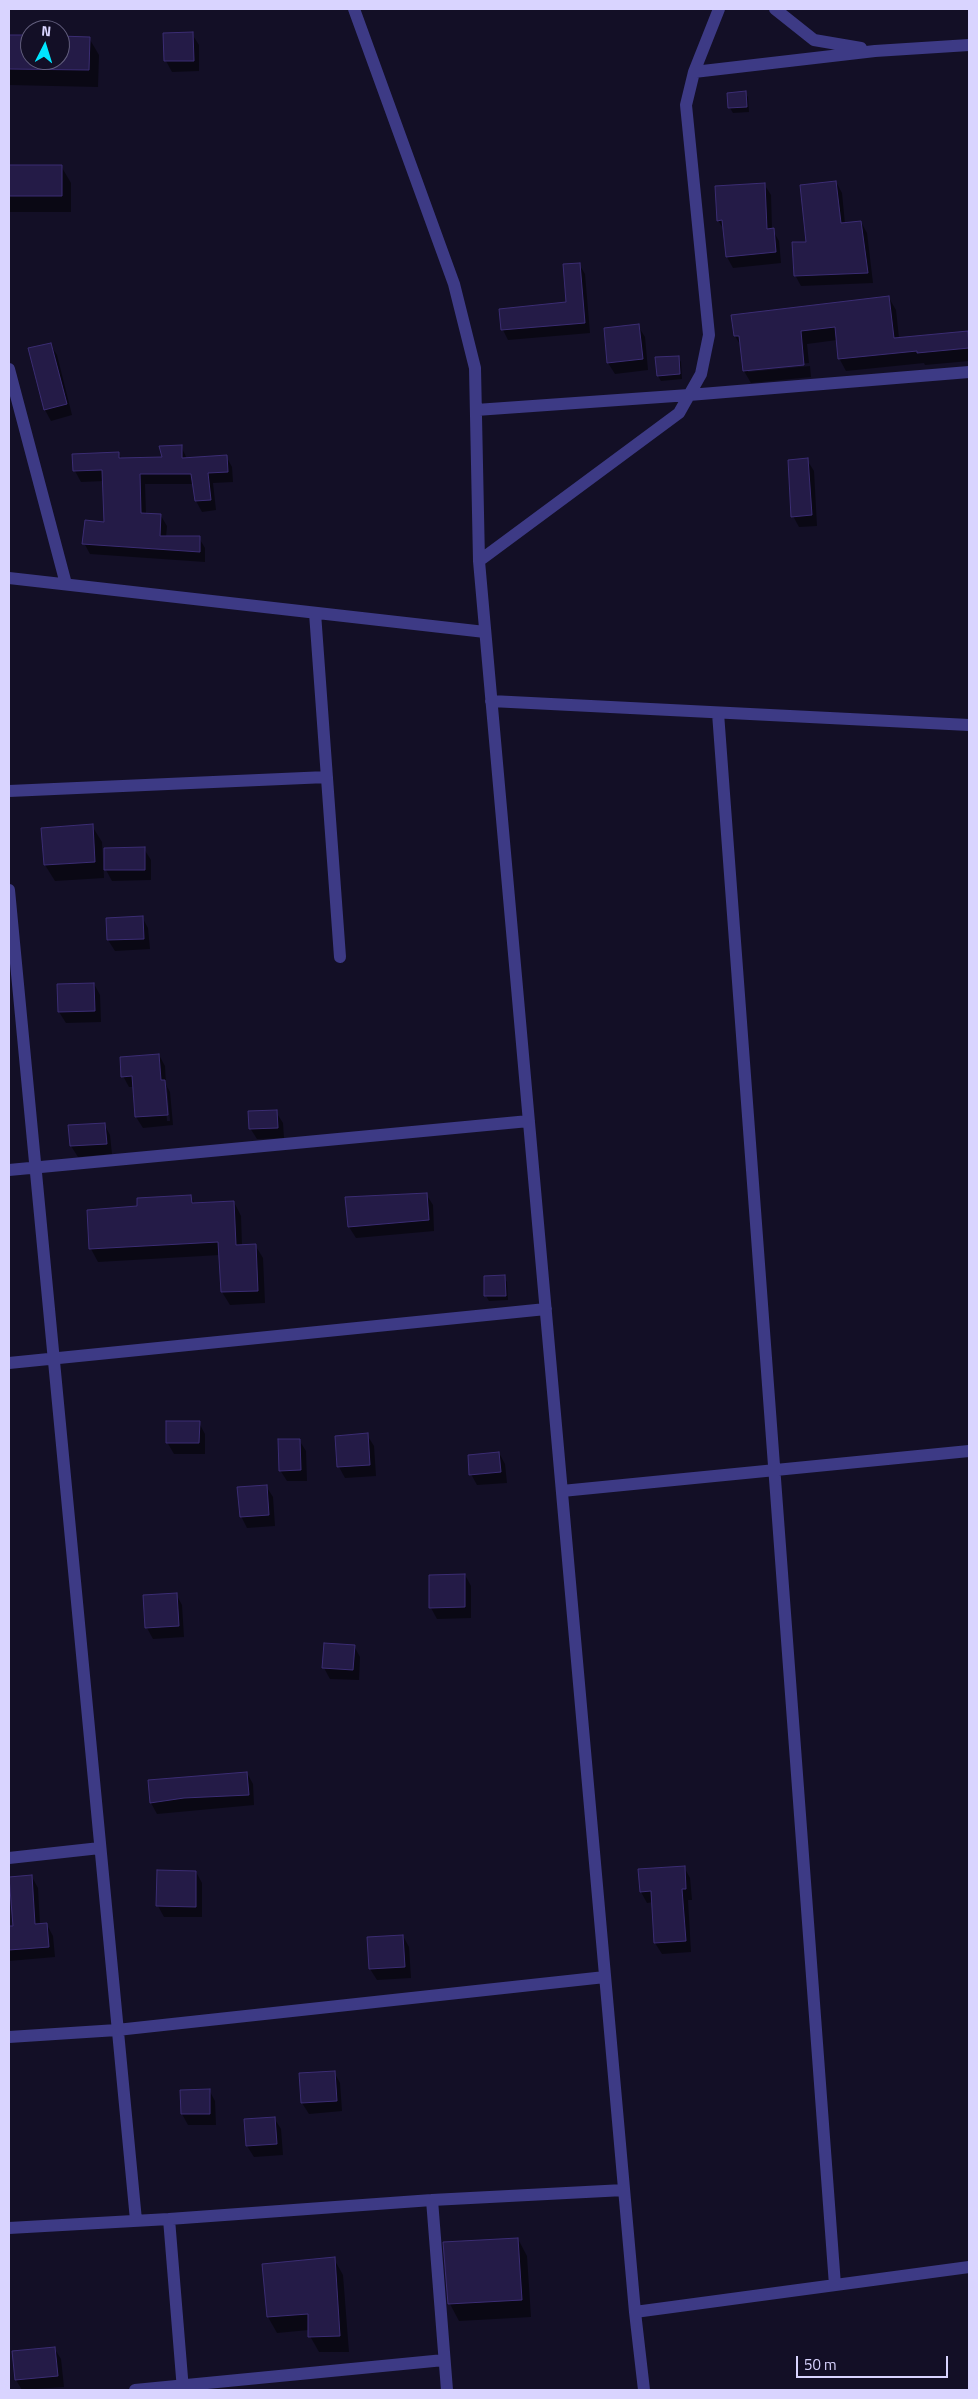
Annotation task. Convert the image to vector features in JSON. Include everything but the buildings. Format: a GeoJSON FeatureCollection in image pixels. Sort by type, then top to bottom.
{"type":"FeatureCollection","features":[{"type":"Feature","properties":{"kind":"street"},"geometry":{"type":"LineString","coordinates":[[354,9],[454,284],[475,368],[479,561],[635,2312],[644,2390]]}},
{"type":"Feature","properties":{"kind":"street"},"geometry":{"type":"LineString","coordinates":[[479,561],[679,412],[700,374],[709,335],[686,105],[694,72],[719,9]]}},
{"type":"Feature","properties":{"kind":"street"},"geometry":{"type":"LineString","coordinates":[[775,9],[814,40],[875,50]]}},
{"type":"Feature","properties":{"kind":"street"},"geometry":{"type":"LineString","coordinates":[[694,72],[875,50],[969,45]]}},
{"type":"Feature","properties":{"kind":"street"},"geometry":{"type":"LineString","coordinates":[[9,369],[66,584]]}},
{"type":"Feature","properties":{"kind":"street"},"geometry":{"type":"LineString","coordinates":[[476,410],[689,396],[969,372]]}},
{"type":"Feature","properties":{"kind":"street"},"geometry":{"type":"LineString","coordinates":[[9,578],[485,632]]}},
{"type":"Feature","properties":{"kind":"street"},"geometry":{"type":"LineString","coordinates":[[315,613],[340,957]]}},
{"type":"Feature","properties":{"kind":"street"},"geometry":{"type":"LineString","coordinates":[[491,701],[969,725]]}},
{"type":"Feature","properties":{"kind":"street"},"geometry":{"type":"LineString","coordinates":[[718,712],[835,2285]]}},
{"type":"Feature","properties":{"kind":"street"},"geometry":{"type":"LineString","coordinates":[[9,791],[327,777]]}},
{"type":"Feature","properties":{"kind":"street"},"geometry":{"type":"LineString","coordinates":[[9,890],[14,998],[35,1168],[136,2220]]}},
{"type":"Feature","properties":{"kind":"street"},"geometry":{"type":"LineString","coordinates":[[9,1170],[529,1121]]}},
{"type":"Feature","properties":{"kind":"street"},"geometry":{"type":"LineString","coordinates":[[9,1362],[546,1309]]}},
{"type":"Feature","properties":{"kind":"street"},"geometry":{"type":"LineString","coordinates":[[562,1491],[969,1451]]}},
{"type":"Feature","properties":{"kind":"street"},"geometry":{"type":"LineString","coordinates":[[9,1858],[100,1848]]}},
{"type":"Feature","properties":{"kind":"street"},"geometry":{"type":"LineString","coordinates":[[9,2037],[117,2030],[605,1977]]}},
{"type":"Feature","properties":{"kind":"street"},"geometry":{"type":"LineString","coordinates":[[9,2228],[169,2219],[432,2200],[624,2190]]}},
{"type":"Feature","properties":{"kind":"street"},"geometry":{"type":"LineString","coordinates":[[432,2200],[447,2390]]}},
{"type":"Feature","properties":{"kind":"street"},"geometry":{"type":"LineString","coordinates":[[169,2219],[182,2387]]}},
{"type":"Feature","properties":{"kind":"street"},"geometry":{"type":"LineString","coordinates":[[635,2312],[969,2267]]}},
{"type":"Feature","properties":{"kind":"street"},"geometry":{"type":"LineString","coordinates":[[134,2390],[182,2387],[444,2360]]}}]}
